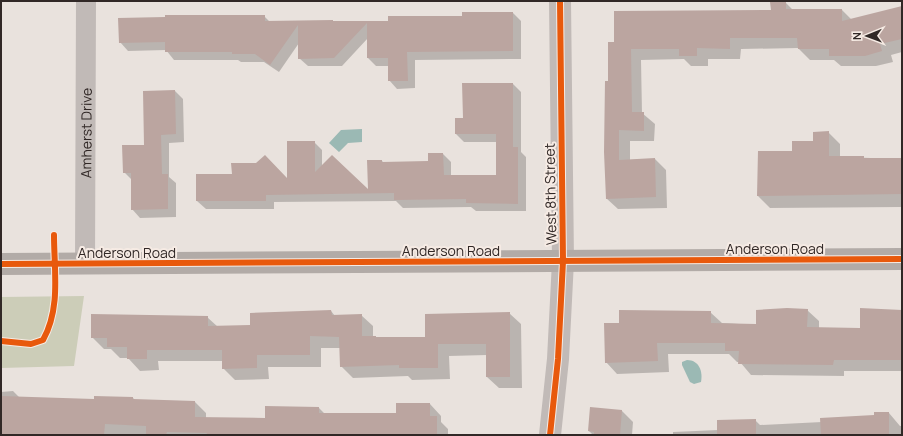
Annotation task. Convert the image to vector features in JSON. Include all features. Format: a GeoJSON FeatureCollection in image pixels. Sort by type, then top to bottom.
{"type":"FeatureCollection","features":[{"type":"Feature","properties":{"kind":"main road","name":"Anderson Road"},"geometry":{"type":"LineString","coordinates":[[1,264],[902,259]]}},
{"type":"Feature","properties":{"kind":"street","name":"Amherst Drive"},"geometry":{"type":"LineString","coordinates":[[85,264],[86,1]]}},
{"type":"Feature","properties":{"kind":"street","name":"West 8th Street"},"geometry":{"type":"LineString","coordinates":[[550,435],[558,359],[563,261],[560,1]]}},
{"type":"Feature","properties":{"kind":"green space"},"geometry":{"type":"Polygon","coordinates":[[[84,296],[74,366],[1,368],[1,297],[84,296]]]}},
{"type":"Feature","properties":{"kind":"water"},"geometry":{"type":"Polygon","coordinates":[[[362,129],[362,142],[348,143],[339,152],[329,143],[341,130],[362,129]]]}},
{"type":"Feature","properties":{"kind":"water"},"geometry":{"type":"Polygon","coordinates":[[[687,360],[695,362],[701,370],[701,382],[694,384],[690,382],[682,365],[682,362],[687,360]]]}},
{"type":"Feature","properties":{"kind":"building"},"geometry":{"type":"Polygon","coordinates":[[[770,2],[786,2],[786,9],[842,9],[842,21],[902,6],[902,39],[880,44],[882,51],[865,56],[829,56],[829,49],[798,49],[797,38],[730,38],[730,49],[697,48],[697,56],[679,56],[679,49],[631,49],[632,112],[644,112],[644,131],[619,130],[619,160],[655,158],[656,197],[606,199],[604,152],[605,81],[608,81],[608,42],[614,42],[614,11],[771,10],[770,2]]]}},
{"type":"Feature","properties":{"kind":"building"},"geometry":{"type":"Polygon","coordinates":[[[462,12],[513,12],[513,51],[407,52],[408,81],[388,81],[388,58],[367,58],[367,23],[334,58],[298,59],[298,25],[270,65],[255,54],[232,54],[232,52],[165,52],[165,42],[119,43],[118,18],[165,17],[165,15],[265,15],[265,21],[388,21],[388,16],[462,16],[462,12]]]}},
{"type":"Feature","properties":{"kind":"building"},"geometry":{"type":"Polygon","coordinates":[[[462,83],[513,83],[513,147],[518,147],[518,204],[466,203],[466,199],[394,200],[394,193],[266,195],[266,201],[196,201],[196,174],[232,174],[231,163],[256,163],[265,155],[287,178],[287,141],[315,141],[315,172],[332,155],[368,189],[367,160],[382,160],[382,162],[428,161],[428,153],[443,153],[444,175],[496,175],[496,134],[455,134],[455,118],[463,118],[462,83]]]}},
{"type":"Feature","properties":{"kind":"building"},"geometry":{"type":"Polygon","coordinates":[[[175,90],[176,134],[161,135],[162,174],[168,174],[168,209],[131,210],[131,173],[123,173],[122,145],[144,145],[143,91],[175,90]]]}},
{"type":"Feature","properties":{"kind":"building"},"geometry":{"type":"Polygon","coordinates":[[[829,131],[829,156],[902,158],[902,194],[757,196],[758,151],[792,151],[792,141],[813,141],[813,132],[829,131]]]}},
{"type":"Feature","properties":{"kind":"building"},"geometry":{"type":"Polygon","coordinates":[[[787,308],[808,309],[807,327],[860,328],[860,308],[902,310],[902,360],[834,360],[833,365],[738,364],[739,351],[725,351],[725,343],[657,343],[658,361],[605,363],[604,323],[619,323],[619,310],[711,311],[711,323],[756,324],[756,310],[787,308]]]}},
{"type":"Feature","properties":{"kind":"building"},"geometry":{"type":"Polygon","coordinates":[[[331,310],[332,315],[362,314],[362,336],[376,337],[425,337],[425,314],[510,312],[510,377],[486,377],[486,344],[438,344],[438,368],[399,368],[399,365],[340,367],[339,337],[310,336],[310,355],[257,355],[257,368],[222,369],[222,350],[147,350],[147,359],[127,359],[127,347],[107,347],[107,338],[91,338],[91,314],[208,316],[208,326],[250,325],[250,313],[331,310]]]}},
{"type":"Feature","properties":{"kind":"building"},"geometry":{"type":"Polygon","coordinates":[[[1,396],[94,399],[94,396],[133,397],[133,399],[195,401],[195,417],[265,418],[265,406],[319,407],[319,413],[396,413],[396,403],[430,403],[430,416],[437,416],[437,435],[206,435],[207,433],[167,432],[166,435],[146,435],[146,426],[105,424],[104,435],[1,435],[1,396]]]}},
{"type":"Feature","properties":{"kind":"building"},"geometry":{"type":"Polygon","coordinates":[[[590,407],[622,410],[620,435],[594,435],[594,432],[588,431],[590,407]]]}},
{"type":"Feature","properties":{"kind":"building"},"geometry":{"type":"Polygon","coordinates":[[[874,412],[889,412],[889,435],[821,435],[820,418],[874,415],[874,412]]]}},
{"type":"Feature","properties":{"kind":"building"},"geometry":{"type":"Polygon","coordinates":[[[756,419],[756,435],[717,435],[717,420],[756,419]]]}},
{"type":"Feature","properties":{"kind":"cycle path"},"geometry":{"type":"LineString","coordinates":[[550,435],[558,359],[563,261],[560,1]]}},
{"type":"Feature","properties":{"kind":"cycle path"},"geometry":{"type":"LineString","coordinates":[[1,341],[31,344],[43,340],[49,328],[54,302],[54,235]]}},
{"type":"Feature","properties":{"kind":"cycle path"},"geometry":{"type":"LineString","coordinates":[[1,264],[902,259]]}}]}
